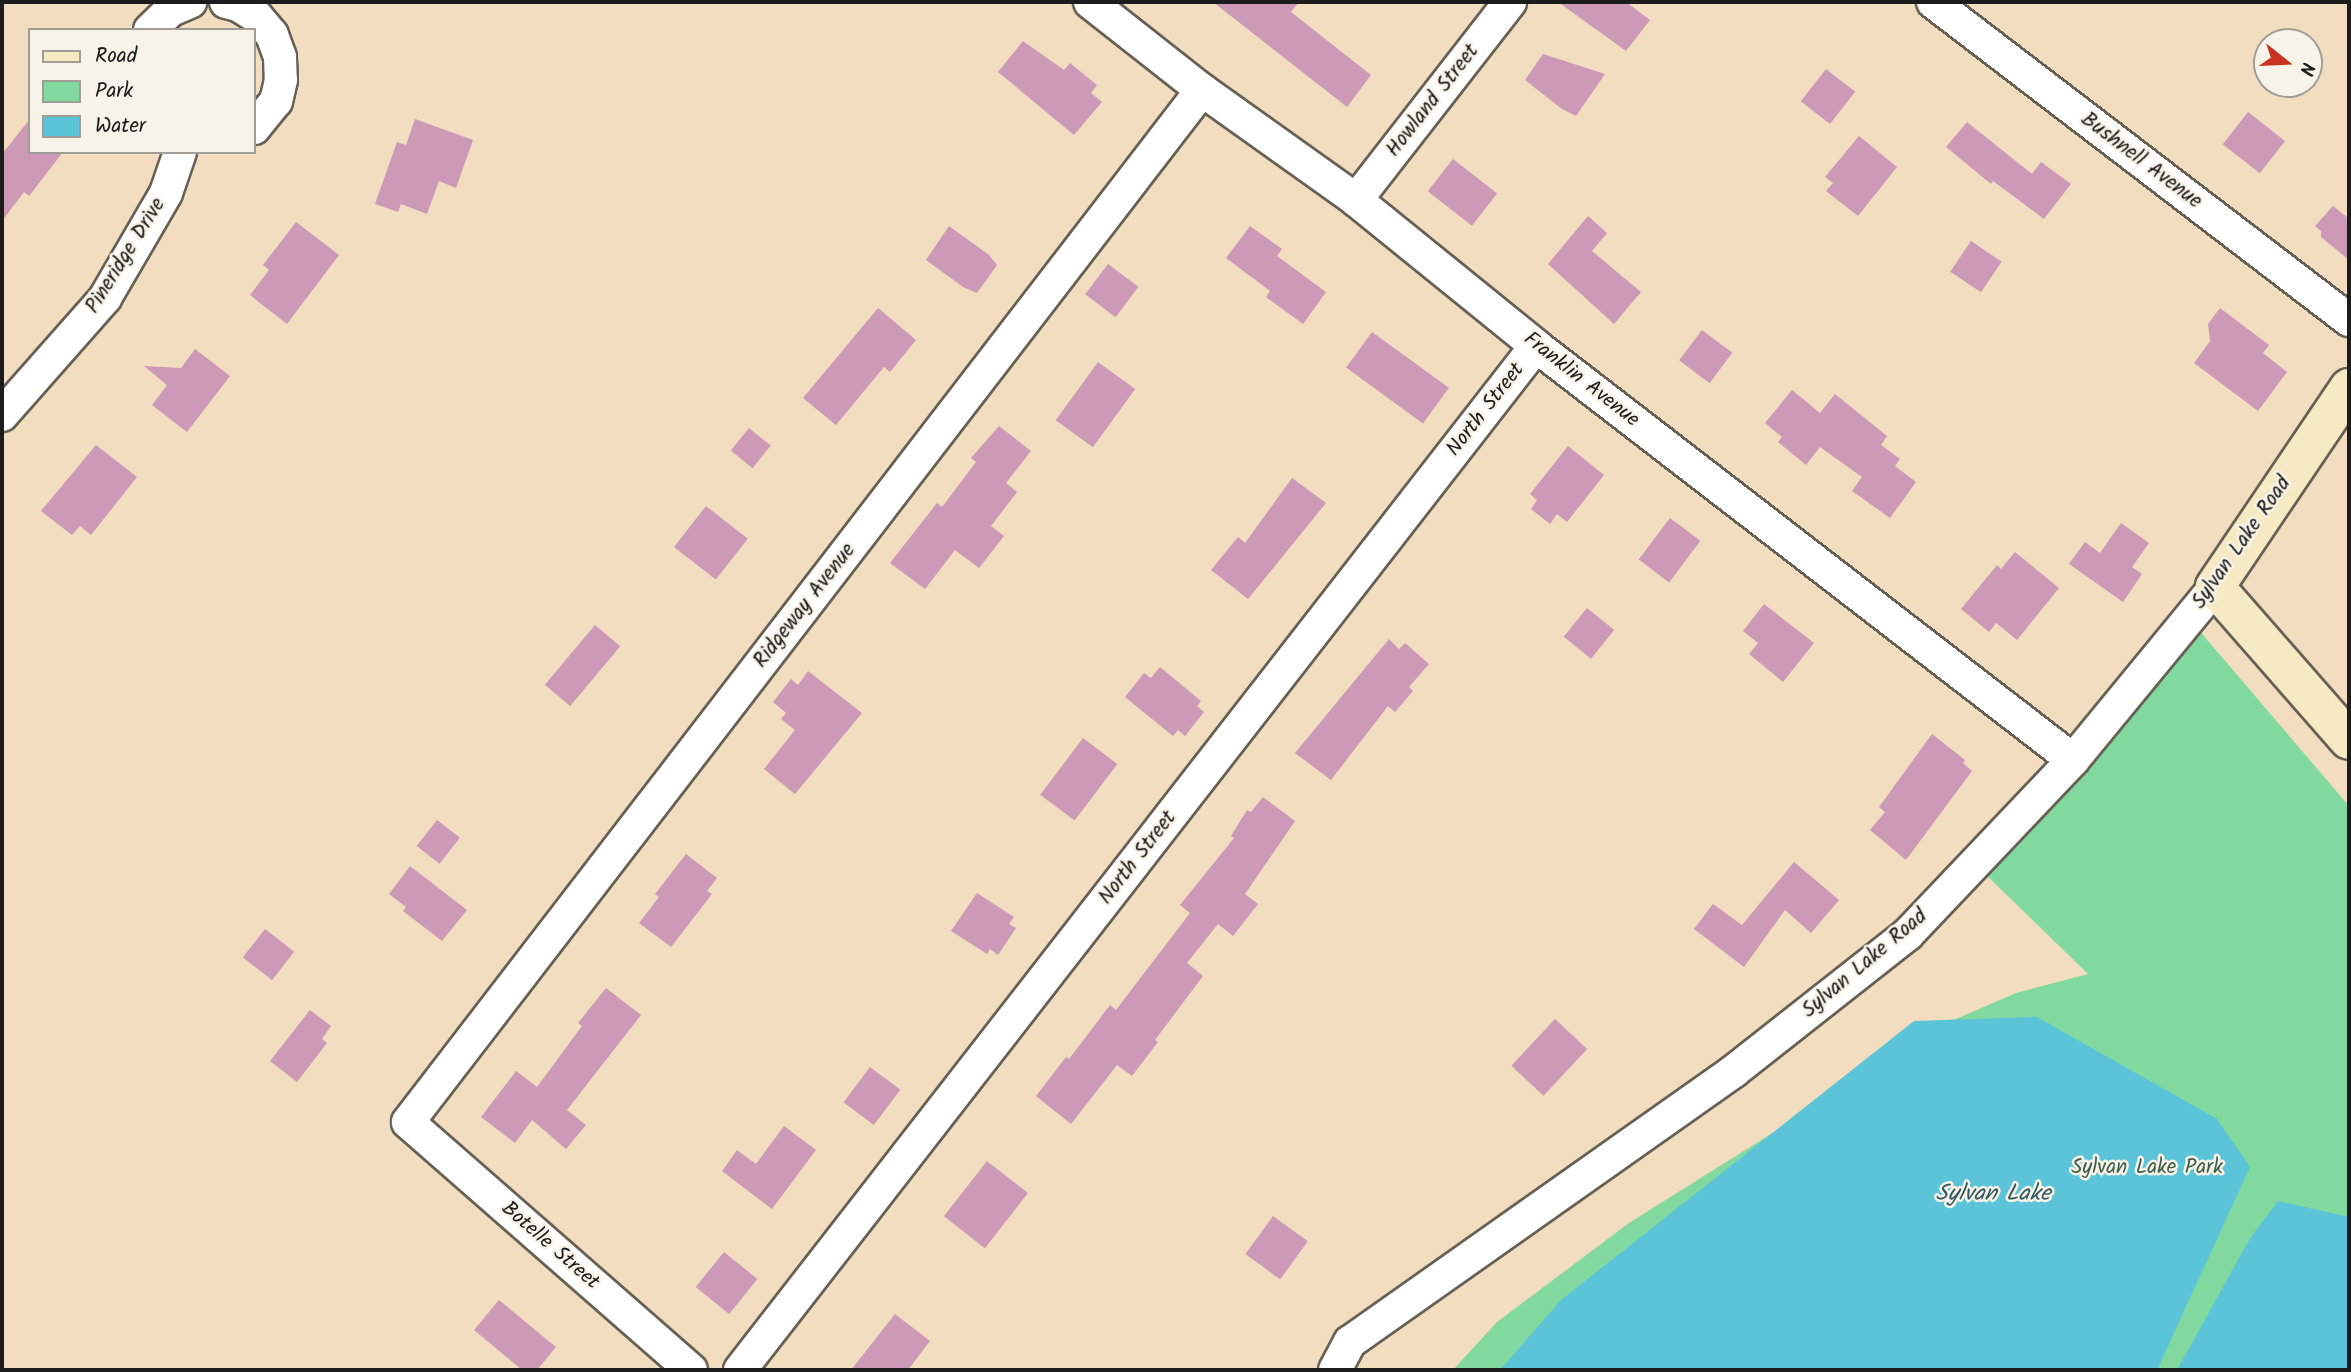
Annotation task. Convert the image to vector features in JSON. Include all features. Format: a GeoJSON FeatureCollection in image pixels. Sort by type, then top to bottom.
{"type":"FeatureCollection","features":[{"type":"Feature","properties":{"kind":"main road","name":"Sylvan Lake Road"},"geometry":{"type":"LineString","coordinates":[[2215,587],[2349,388]]}},
{"type":"Feature","properties":{"kind":"main road"},"geometry":{"type":"LineString","coordinates":[[2215,587],[2349,740]]}},
{"type":"Feature","properties":{"kind":"street"},"geometry":{"type":"LineString","coordinates":[[152,28],[171,10],[190,2]]}},
{"type":"Feature","properties":{"kind":"street"},"geometry":{"type":"LineString","coordinates":[[226,2],[238,5],[257,17],[272,35],[280,57],[281,80],[275,101],[256,125]]}},
{"type":"Feature","properties":{"kind":"street","name":"Franklin Avenue"},"geometry":{"type":"LineString","coordinates":[[1090,2],[1202,90],[1356,200],[1536,346],[2073,760]]}},
{"type":"Feature","properties":{"kind":"street","name":"Howland Street"},"geometry":{"type":"LineString","coordinates":[[1356,200],[1510,2]]}},
{"type":"Feature","properties":{"kind":"street","name":"Bushnell Avenue"},"geometry":{"type":"LineString","coordinates":[[1933,2],[2349,320]]}},
{"type":"Feature","properties":{"kind":"street","name":"Ridgeway Avenue"},"geometry":{"type":"LineString","coordinates":[[408,1122],[1202,90]]}},
{"type":"Feature","properties":{"kind":"street","name":"Pineridge Drive"},"geometry":{"type":"LineString","coordinates":[[2,415],[105,298],[166,193],[179,154]]}},
{"type":"Feature","properties":{"kind":"street","name":"North Street"},"geometry":{"type":"LineString","coordinates":[[740,1370],[1536,346]]}},
{"type":"Feature","properties":{"kind":"street","name":"Sylvan Lake Road"},"geometry":{"type":"LineString","coordinates":[[1335,1370],[1349,1342],[1734,1071],[1908,934],[2073,760],[2215,587]]}},
{"type":"Feature","properties":{"kind":"street","name":"Botelle Street"},"geometry":{"type":"LineString","coordinates":[[408,1122],[691,1370]]}},
{"type":"Feature","properties":{"kind":"green space","name":"Sylvan Lake Park"},"geometry":{"type":"Polygon","coordinates":[[[2197,628],[2349,806],[2349,1370],[1453,1370],[1497,1322],[1629,1223],[1949,1022],[2016,993],[2088,974],[1972,861],[2197,628]]]}},
{"type":"Feature","properties":{"kind":"water","name":"Sylvan Lake"},"geometry":{"type":"Polygon","coordinates":[[[2037,1017],[2217,1119],[2250,1167],[2157,1370],[1500,1370],[1561,1300],[1914,1021],[2037,1017]]]}},
{"type":"Feature","properties":{"kind":"water"},"geometry":{"type":"Polygon","coordinates":[[[2278,1201],[2349,1217],[2349,1370],[2177,1370],[2249,1240],[2278,1201]]]}},
{"type":"Feature","properties":{"kind":"building"},"geometry":{"type":"Polygon","coordinates":[[[1213,2],[1299,2],[1291,12],[1371,75],[1347,107],[1213,2]]]}},
{"type":"Feature","properties":{"kind":"building"},"geometry":{"type":"Polygon","coordinates":[[[1558,2],[1626,2],[1650,20],[1626,51],[1558,2]]]}},
{"type":"Feature","properties":{"kind":"building"},"geometry":{"type":"Polygon","coordinates":[[[1023,41],[1064,70],[1070,63],[1097,85],[1091,93],[1102,102],[1074,135],[998,72],[1023,41]]]}},
{"type":"Feature","properties":{"kind":"building"},"geometry":{"type":"Polygon","coordinates":[[[1543,54],[1605,74],[1576,116],[1562,109],[1525,80],[1543,54]]]}},
{"type":"Feature","properties":{"kind":"building"},"geometry":{"type":"Polygon","coordinates":[[[1826,69],[1855,92],[1830,124],[1801,101],[1826,69]]]}},
{"type":"Feature","properties":{"kind":"building"},"geometry":{"type":"Polygon","coordinates":[[[2248,112],[2285,141],[2260,173],[2223,144],[2248,112]]]}},
{"type":"Feature","properties":{"kind":"building"},"geometry":{"type":"Polygon","coordinates":[[[415,119],[473,140],[456,188],[439,181],[427,214],[401,204],[398,212],[375,204],[397,142],[406,145],[415,119]]]}},
{"type":"Feature","properties":{"kind":"building"},"geometry":{"type":"Polygon","coordinates":[[[28,122],[28,154],[61,154],[29,196],[24,192],[2,221],[2,154],[28,122]]]}},
{"type":"Feature","properties":{"kind":"building"},"geometry":{"type":"Polygon","coordinates":[[[1967,122],[2032,174],[2041,162],[2071,184],[2044,219],[1993,181],[1991,184],[1946,147],[1967,122]]]}},
{"type":"Feature","properties":{"kind":"building"},"geometry":{"type":"Polygon","coordinates":[[[1859,136],[1897,167],[1858,216],[1826,191],[1833,183],[1825,177],[1859,136]]]}},
{"type":"Feature","properties":{"kind":"building"},"geometry":{"type":"Polygon","coordinates":[[[1453,159],[1497,193],[1472,226],[1428,191],[1453,159]]]}},
{"type":"Feature","properties":{"kind":"building"},"geometry":{"type":"Polygon","coordinates":[[[2333,206],[2349,219],[2349,260],[2321,237],[2321,231],[2315,226],[2333,206]]]}},
{"type":"Feature","properties":{"kind":"building"},"geometry":{"type":"Polygon","coordinates":[[[1588,216],[1607,233],[1592,251],[1641,292],[1614,324],[1548,264],[1588,216]]]}},
{"type":"Feature","properties":{"kind":"building"},"geometry":{"type":"Polygon","coordinates":[[[296,222],[339,255],[287,324],[250,295],[269,270],[263,265],[296,222]]]}},
{"type":"Feature","properties":{"kind":"building"},"geometry":{"type":"Polygon","coordinates":[[[949,226],[989,255],[997,265],[977,293],[963,287],[926,260],[949,226]]]}},
{"type":"Feature","properties":{"kind":"building"},"geometry":{"type":"Polygon","coordinates":[[[1250,226],[1282,249],[1277,256],[1326,292],[1303,324],[1266,297],[1270,291],[1226,258],[1250,226]]]}},
{"type":"Feature","properties":{"kind":"building"},"geometry":{"type":"Polygon","coordinates":[[[1971,241],[2002,262],[1981,292],[1950,272],[1971,241]]]}},
{"type":"Feature","properties":{"kind":"building"},"geometry":{"type":"Polygon","coordinates":[[[1108,264],[1138,287],[1115,317],[1085,294],[1108,264]]]}},
{"type":"Feature","properties":{"kind":"building"},"geometry":{"type":"Polygon","coordinates":[[[878,308],[916,340],[890,372],[884,367],[836,425],[803,398],[878,308]]]}},
{"type":"Feature","properties":{"kind":"building"},"geometry":{"type":"Polygon","coordinates":[[[2220,308],[2269,345],[2263,353],[2287,372],[2258,411],[2194,363],[2210,341],[2208,324],[2220,308]]]}},
{"type":"Feature","properties":{"kind":"building"},"geometry":{"type":"Polygon","coordinates":[[[1702,330],[1732,353],[1709,383],[1679,360],[1702,330]]]}},
{"type":"Feature","properties":{"kind":"building"},"geometry":{"type":"Polygon","coordinates":[[[1372,332],[1449,388],[1423,423],[1346,368],[1372,332]]]}},
{"type":"Feature","properties":{"kind":"building"},"geometry":{"type":"Polygon","coordinates":[[[195,349],[230,376],[187,432],[152,405],[167,385],[144,366],[181,368],[195,349]]]}},
{"type":"Feature","properties":{"kind":"building"},"geometry":{"type":"Polygon","coordinates":[[[1098,362],[1135,389],[1093,447],[1056,420],[1098,362]]]}},
{"type":"Feature","properties":{"kind":"building"},"geometry":{"type":"Polygon","coordinates":[[[1792,390],[1820,413],[1835,394],[1887,436],[1881,445],[1900,459],[1895,466],[1916,482],[1890,518],[1852,491],[1862,477],[1820,447],[1806,465],[1778,442],[1782,437],[1765,423],[1792,390]]]}},
{"type":"Feature","properties":{"kind":"building"},"geometry":{"type":"Polygon","coordinates":[[[999,426],[1031,451],[1006,483],[1017,492],[991,526],[1004,536],[979,568],[955,550],[925,589],[890,563],[937,503],[942,507],[976,462],[971,458],[999,426]]]}},
{"type":"Feature","properties":{"kind":"building"},"geometry":{"type":"Polygon","coordinates":[[[749,428],[771,446],[753,468],[731,451],[749,428]]]}},
{"type":"Feature","properties":{"kind":"building"},"geometry":{"type":"Polygon","coordinates":[[[96,445],[137,477],[91,535],[80,526],[72,535],[41,511],[96,445]]]}},
{"type":"Feature","properties":{"kind":"building"},"geometry":{"type":"Polygon","coordinates":[[[1568,446],[1604,475],[1567,522],[1557,514],[1550,524],[1531,509],[1537,500],[1530,494],[1568,446]]]}},
{"type":"Feature","properties":{"kind":"building"},"geometry":{"type":"Polygon","coordinates":[[[1292,478],[1326,503],[1248,599],[1211,570],[1238,537],[1245,543],[1292,478]]]}},
{"type":"Feature","properties":{"kind":"building"},"geometry":{"type":"Polygon","coordinates":[[[706,506],[748,539],[716,580],[674,547],[706,506]]]}},
{"type":"Feature","properties":{"kind":"building"},"geometry":{"type":"Polygon","coordinates":[[[1670,518],[1700,541],[1669,582],[1639,560],[1670,518]]]}},
{"type":"Feature","properties":{"kind":"building"},"geometry":{"type":"Polygon","coordinates":[[[2121,523],[2149,543],[2132,567],[2142,574],[2123,602],[2069,564],[2085,542],[2100,553],[2121,523]]]}},
{"type":"Feature","properties":{"kind":"building"},"geometry":{"type":"Polygon","coordinates":[[[2015,552],[2059,588],[2017,640],[1996,623],[1989,632],[1961,609],[1997,565],[2001,569],[2015,552]]]}},
{"type":"Feature","properties":{"kind":"building"},"geometry":{"type":"Polygon","coordinates":[[[1764,604],[1814,643],[1783,682],[1749,654],[1758,643],[1743,631],[1764,604]]]}},
{"type":"Feature","properties":{"kind":"building"},"geometry":{"type":"Polygon","coordinates":[[[1587,608],[1614,630],[1591,659],[1564,637],[1587,608]]]}},
{"type":"Feature","properties":{"kind":"building"},"geometry":{"type":"Polygon","coordinates":[[[595,625],[620,646],[570,706],[545,685],[595,625]]]}},
{"type":"Feature","properties":{"kind":"building"},"geometry":{"type":"Polygon","coordinates":[[[1389,639],[1399,649],[1405,643],[1429,664],[1409,687],[1413,691],[1395,712],[1388,706],[1331,780],[1295,753],[1389,639]]]}},
{"type":"Feature","properties":{"kind":"building"},"geometry":{"type":"Polygon","coordinates":[[[1160,667],[1201,701],[1197,706],[1204,712],[1185,736],[1178,730],[1173,736],[1125,697],[1144,673],[1151,678],[1160,667]]]}},
{"type":"Feature","properties":{"kind":"building"},"geometry":{"type":"Polygon","coordinates":[[[808,671],[862,713],[795,794],[764,769],[795,730],[781,719],[786,713],[773,702],[791,679],[798,685],[808,671]]]}},
{"type":"Feature","properties":{"kind":"building"},"geometry":{"type":"Polygon","coordinates":[[[1932,734],[1965,760],[1963,763],[1972,771],[1906,860],[1870,830],[1885,812],[1879,807],[1932,734]]]}},
{"type":"Feature","properties":{"kind":"building"},"geometry":{"type":"Polygon","coordinates":[[[1083,738],[1117,764],[1075,821],[1040,795],[1083,738]]]}},
{"type":"Feature","properties":{"kind":"building"},"geometry":{"type":"Polygon","coordinates":[[[1263,797],[1295,821],[1245,894],[1258,904],[1233,936],[1218,924],[1187,963],[1203,976],[1155,1040],[1158,1042],[1132,1076],[1117,1065],[1071,1124],[1036,1096],[1066,1057],[1069,1059],[1110,1005],[1116,1010],[1190,913],[1180,905],[1234,838],[1231,836],[1247,810],[1251,812],[1263,797]]]}},
{"type":"Feature","properties":{"kind":"building"},"geometry":{"type":"Polygon","coordinates":[[[437,820],[460,838],[440,864],[417,846],[437,820]]]}},
{"type":"Feature","properties":{"kind":"building"},"geometry":{"type":"Polygon","coordinates":[[[686,854],[717,878],[707,891],[712,894],[671,947],[639,923],[659,897],[655,894],[686,854]]]}},
{"type":"Feature","properties":{"kind":"building"},"geometry":{"type":"Polygon","coordinates":[[[1794,862],[1839,900],[1811,933],[1785,910],[1744,967],[1694,929],[1713,904],[1742,925],[1794,862]]]}},
{"type":"Feature","properties":{"kind":"building"},"geometry":{"type":"Polygon","coordinates":[[[410,866],[467,910],[442,941],[403,911],[406,907],[389,894],[410,866]]]}},
{"type":"Feature","properties":{"kind":"building"},"geometry":{"type":"Polygon","coordinates":[[[977,893],[1014,917],[1009,924],[1016,928],[998,955],[990,949],[987,954],[951,931],[977,893]]]}},
{"type":"Feature","properties":{"kind":"building"},"geometry":{"type":"Polygon","coordinates":[[[265,929],[294,952],[272,980],[243,957],[265,929]]]}},
{"type":"Feature","properties":{"kind":"building"},"geometry":{"type":"Polygon","coordinates":[[[606,988],[641,1015],[567,1110],[586,1125],[566,1149],[532,1120],[515,1143],[481,1117],[516,1071],[537,1087],[582,1026],[578,1023],[606,988]]]}},
{"type":"Feature","properties":{"kind":"building"},"geometry":{"type":"Polygon","coordinates":[[[310,1010],[331,1026],[322,1039],[327,1043],[297,1082],[270,1061],[310,1010]]]}},
{"type":"Feature","properties":{"kind":"building"},"geometry":{"type":"Polygon","coordinates":[[[1555,1019],[1587,1049],[1544,1096],[1511,1066],[1555,1019]]]}},
{"type":"Feature","properties":{"kind":"building"},"geometry":{"type":"Polygon","coordinates":[[[870,1067],[900,1090],[874,1125],[844,1102],[870,1067]]]}},
{"type":"Feature","properties":{"kind":"building"},"geometry":{"type":"Polygon","coordinates":[[[784,1126],[816,1150],[772,1209],[722,1171],[737,1150],[756,1164],[784,1126]]]}},
{"type":"Feature","properties":{"kind":"building"},"geometry":{"type":"Polygon","coordinates":[[[987,1161],[1028,1193],[985,1248],[944,1216],[987,1161]]]}},
{"type":"Feature","properties":{"kind":"building"},"geometry":{"type":"Polygon","coordinates":[[[1273,1216],[1308,1241],[1280,1279],[1245,1254],[1273,1216]]]}},
{"type":"Feature","properties":{"kind":"building"},"geometry":{"type":"Polygon","coordinates":[[[724,1252],[757,1279],[729,1314],[696,1287],[724,1252]]]}},
{"type":"Feature","properties":{"kind":"building"},"geometry":{"type":"Polygon","coordinates":[[[499,1300],[556,1347],[537,1370],[522,1370],[474,1330],[499,1300]]]}},
{"type":"Feature","properties":{"kind":"building"},"geometry":{"type":"Polygon","coordinates":[[[895,1314],[930,1341],[908,1370],[851,1370],[895,1314]]]}}]}
